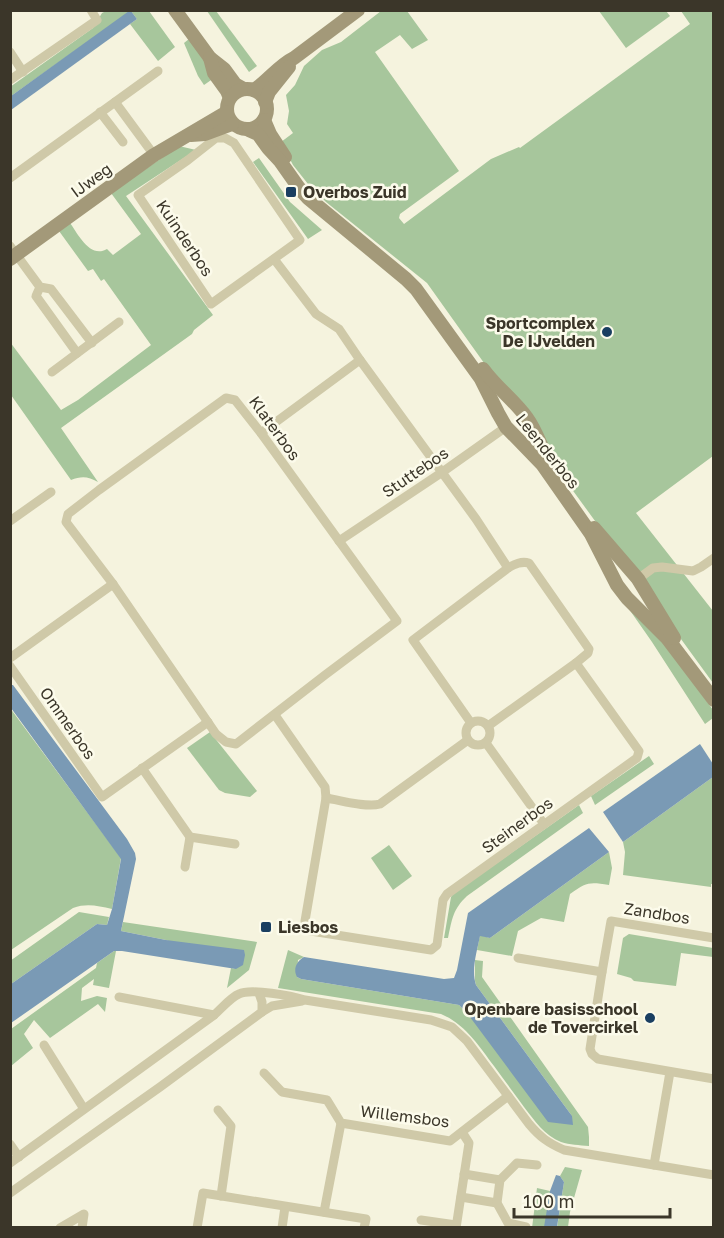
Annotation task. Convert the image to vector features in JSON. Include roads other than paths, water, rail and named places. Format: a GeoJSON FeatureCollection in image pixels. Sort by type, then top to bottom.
{"type":"FeatureCollection","features":[{"type":"Feature","properties":{"kind":"main road"},"geometry":{"type":"LineString","coordinates":[[175,10],[210,58],[224,69],[236,84],[263,97],[266,102]]}},
{"type":"Feature","properties":{"kind":"main road"},"geometry":{"type":"LineString","coordinates":[[230,111],[237,91],[260,86],[283,63],[294,58],[358,10]]}},
{"type":"Feature","properties":{"kind":"main road"},"geometry":{"type":"LineString","coordinates":[[210,58],[214,72],[227,91],[230,111],[236,127],[249,130],[264,120],[269,92],[286,72],[294,58]]}},
{"type":"Feature","properties":{"kind":"main road","name":"IJweg"},"geometry":{"type":"LineString","coordinates":[[12,253],[174,142],[188,135],[205,134],[230,111]]}},
{"type":"Feature","properties":{"kind":"main road","name":"Leenderbos"},"geometry":{"type":"LineString","coordinates":[[264,120],[270,134],[305,186],[334,213],[410,274],[424,289],[488,376],[529,420],[548,460],[598,533],[638,579],[670,633],[714,692]]}},
{"type":"Feature","properties":{"kind":"main road","name":"Leenderbos"},"geometry":{"type":"LineString","coordinates":[[249,130],[258,134],[308,198],[416,289],[481,379],[506,427],[542,464],[591,534],[611,574],[627,598],[667,639],[714,700]]}},
{"type":"Feature","properties":{"kind":"main road"},"geometry":{"type":"LineString","coordinates":[[498,413],[500,407],[508,403],[516,405]]}},
{"type":"Feature","properties":{"kind":"main road"},"geometry":{"type":"LineString","coordinates":[[520,442],[530,439],[533,430]]}},
{"type":"Feature","properties":{"kind":"main road"},"geometry":{"type":"LineString","coordinates":[[611,574],[620,562],[626,563]]}},
{"type":"Feature","properties":{"kind":"main road"},"geometry":{"type":"LineString","coordinates":[[627,598],[642,600],[646,591]]}},
{"type":"Feature","properties":{"kind":"street"},"geometry":{"type":"LineString","coordinates":[[10,80],[97,20],[91,10]]}},
{"type":"Feature","properties":{"kind":"street"},"geometry":{"type":"LineString","coordinates":[[10,52],[23,72]]}},
{"type":"Feature","properties":{"kind":"street"},"geometry":{"type":"LineString","coordinates":[[10,178],[158,71]]}},
{"type":"Feature","properties":{"kind":"street"},"geometry":{"type":"LineString","coordinates":[[115,102],[154,155]]}},
{"type":"Feature","properties":{"kind":"street"},"geometry":{"type":"LineString","coordinates":[[100,112],[123,142]]}},
{"type":"Feature","properties":{"kind":"street","name":"Kuinderbos"},"geometry":{"type":"LineString","coordinates":[[216,138],[225,138],[234,143],[300,240],[274,259],[211,304],[138,195],[216,138]]}},
{"type":"Feature","properties":{"kind":"street","name":"IJweg"},"geometry":{"type":"LineString","coordinates":[[12,253],[40,287],[51,289],[92,343]]}},
{"type":"Feature","properties":{"kind":"street"},"geometry":{"type":"LineString","coordinates":[[274,259],[316,314],[339,329],[476,519],[508,568]]}},
{"type":"Feature","properties":{"kind":"street","name":"IJweg"},"geometry":{"type":"LineString","coordinates":[[40,287],[36,296],[77,353]]}},
{"type":"Feature","properties":{"kind":"street"},"geometry":{"type":"LineString","coordinates":[[52,372],[119,322]]}},
{"type":"Feature","properties":{"kind":"street"},"geometry":{"type":"LineString","coordinates":[[261,433],[360,360]]}},
{"type":"Feature","properties":{"kind":"street","name":"Klaterbos"},"geometry":{"type":"LineString","coordinates":[[226,398],[235,400],[261,433],[397,621],[236,744],[226,742],[216,734],[113,584],[66,522],[68,514],[133,464],[226,398]]}},
{"type":"Feature","properties":{"kind":"street","name":"Stuttebos"},"geometry":{"type":"LineString","coordinates":[[339,541],[506,427]]}},
{"type":"Feature","properties":{"kind":"street"},"geometry":{"type":"LineString","coordinates":[[10,521],[51,492]]}},
{"type":"Feature","properties":{"kind":"street"},"geometry":{"type":"LineString","coordinates":[[638,579],[653,568],[693,571],[714,558]]}},
{"type":"Feature","properties":{"kind":"street"},"geometry":{"type":"LineString","coordinates":[[471,723],[413,640],[508,568],[518,563],[529,563],[588,645],[588,653],[488,726]]}},
{"type":"Feature","properties":{"kind":"street"},"geometry":{"type":"LineString","coordinates":[[10,658],[113,584]]}},
{"type":"Feature","properties":{"kind":"street","name":"Steinerbos"},"geometry":{"type":"LineString","coordinates":[[326,798],[305,921],[306,927],[311,932],[430,950],[437,945],[443,900],[447,894],[637,758],[639,751],[576,663]]}},
{"type":"Feature","properties":{"kind":"street","name":"Ommerbos"},"geometry":{"type":"LineString","coordinates":[[10,666],[102,797],[142,768]]}},
{"type":"Feature","properties":{"kind":"street"},"geometry":{"type":"LineString","coordinates":[[275,715],[321,781],[326,798],[364,804],[380,804],[468,740]]}},
{"type":"Feature","properties":{"kind":"street"},"geometry":{"type":"LineString","coordinates":[[185,867],[190,837],[142,768],[208,722]]}},
{"type":"Feature","properties":{"kind":"street"},"geometry":{"type":"LineString","coordinates":[[482,722],[488,726],[490,733],[486,742],[478,745],[470,743],[465,733],[471,723],[482,722]]}},
{"type":"Feature","properties":{"kind":"street"},"geometry":{"type":"LineString","coordinates":[[486,742],[544,824]]}},
{"type":"Feature","properties":{"kind":"street"},"geometry":{"type":"LineString","coordinates":[[190,837],[235,844]]}},
{"type":"Feature","properties":{"kind":"street","name":"Zandbos"},"geometry":{"type":"LineString","coordinates":[[714,938],[611,921],[590,1049],[598,1059],[714,1079]]}},
{"type":"Feature","properties":{"kind":"street"},"geometry":{"type":"LineString","coordinates":[[518,958],[602,972]]}},
{"type":"Feature","properties":{"kind":"street"},"geometry":{"type":"LineString","coordinates":[[10,1144],[15,1160],[214,1015],[239,994],[253,992],[289,995],[305,1000],[431,1020],[452,1027],[467,1041],[537,1133],[549,1144],[564,1150],[714,1175]]}},
{"type":"Feature","properties":{"kind":"street"},"geometry":{"type":"LineString","coordinates":[[259,993],[262,1012]]}},
{"type":"Feature","properties":{"kind":"street"},"geometry":{"type":"LineString","coordinates":[[119,997],[214,1015]]}},
{"type":"Feature","properties":{"kind":"street"},"geometry":{"type":"LineString","coordinates":[[10,1193],[262,1012],[272,1006],[305,1000]]}},
{"type":"Feature","properties":{"kind":"street"},"geometry":{"type":"LineString","coordinates":[[44,1045],[84,1109]]}},
{"type":"Feature","properties":{"kind":"street","name":"Willemsbos"},"geometry":{"type":"LineString","coordinates":[[264,1072],[282,1092],[327,1101],[341,1123],[324,1212]]}},
{"type":"Feature","properties":{"kind":"street"},"geometry":{"type":"LineString","coordinates":[[654,1165],[670,1072]]}},
{"type":"Feature","properties":{"kind":"street","name":"Willemsbos"},"geometry":{"type":"LineString","coordinates":[[341,1123],[450,1141],[508,1096]]}},
{"type":"Feature","properties":{"kind":"street"},"geometry":{"type":"LineString","coordinates":[[218,1110],[231,1126],[221,1196]]}},
{"type":"Feature","properties":{"kind":"street","name":"Willemsbos"},"geometry":{"type":"LineString","coordinates":[[421,1220],[456,1226],[470,1143],[462,1132]]}},
{"type":"Feature","properties":{"kind":"street"},"geometry":{"type":"LineString","coordinates":[[526,1227],[508,1223],[497,1203],[500,1180],[517,1163],[537,1165]]}},
{"type":"Feature","properties":{"kind":"street"},"geometry":{"type":"LineString","coordinates":[[465,1174],[500,1180]]}},
{"type":"Feature","properties":{"kind":"street"},"geometry":{"type":"LineString","coordinates":[[197,1227],[203,1193],[324,1212],[365,1223]]}},
{"type":"Feature","properties":{"kind":"street"},"geometry":{"type":"LineString","coordinates":[[461,1197],[497,1203]]}},
{"type":"Feature","properties":{"kind":"street"},"geometry":{"type":"LineString","coordinates":[[282,1227],[285,1207]]}},
{"type":"Feature","properties":{"kind":"street"},"geometry":{"type":"LineString","coordinates":[[60,1227],[84,1214],[82,1227]]}},
{"type":"Feature","properties":{"kind":"water"},"geometry":{"type":"Polygon","coordinates":[[[129,11],[137,19],[11,110],[11,96],[129,11]]]}},
{"type":"Feature","properties":{"kind":"water"},"geometry":{"type":"Polygon","coordinates":[[[11,685],[127,839],[135,853],[136,859],[121,931],[166,940],[244,950],[243,965],[236,969],[114,951],[11,1023],[11,984],[97,924],[107,925],[121,859],[11,708],[11,685]]]}},
{"type":"Feature","properties":{"kind":"water"},"geometry":{"type":"Polygon","coordinates":[[[700,744],[713,764],[713,777],[623,842],[603,812],[700,744]]]}},
{"type":"Feature","properties":{"kind":"water"},"geometry":{"type":"Polygon","coordinates":[[[589,828],[609,852],[490,938],[480,936],[474,967],[476,985],[572,1116],[573,1125],[548,1122],[459,1005],[297,977],[296,966],[304,957],[444,979],[454,978],[468,913],[589,828]]]}},
{"type":"Feature","properties":{"kind":"water"},"geometry":{"type":"Polygon","coordinates":[[[556,1175],[560,1176],[564,1182],[557,1227],[544,1227],[550,1191],[556,1175]]]}},
{"type":"Feature","properties":{"kind":"place","name":"Overbos Zuid"},"geometry":{"type":"Point","coordinates":[291,192]}},
{"type":"Feature","properties":{"kind":"place","name":"Sportcomplex De IJvelden"},"geometry":{"type":"Point","coordinates":[607,332]}},
{"type":"Feature","properties":{"kind":"place","name":"Liesbos"},"geometry":{"type":"Point","coordinates":[266,927]}},
{"type":"Feature","properties":{"kind":"place","name":"Openbare basisschool de Tovercirkel"},"geometry":{"type":"Point","coordinates":[650,1018]}}]}
